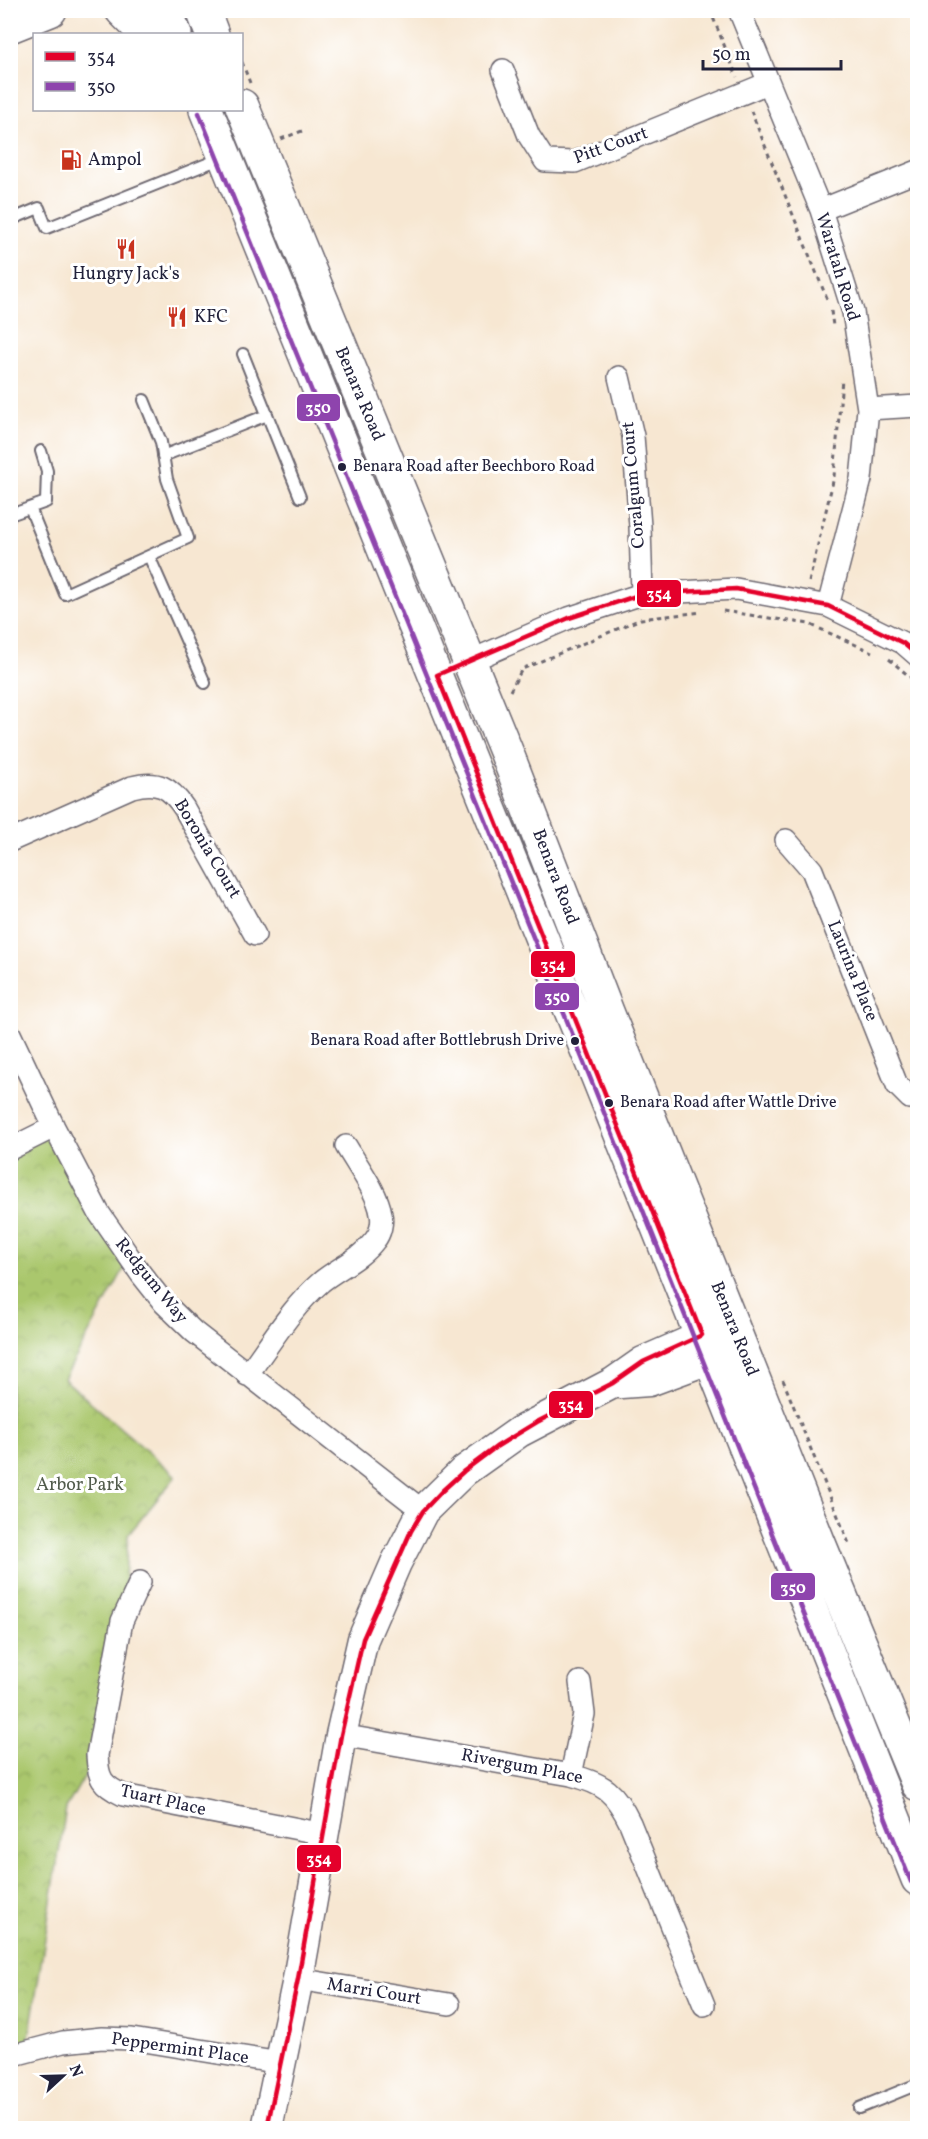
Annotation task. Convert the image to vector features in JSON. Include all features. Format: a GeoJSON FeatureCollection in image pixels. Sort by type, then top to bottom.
{"type":"FeatureCollection","features":[{"type":"Feature","properties":{"kind":"main road"},"geometry":{"type":"LineString","coordinates":[[10,26],[50,10]]}},
{"type":"Feature","properties":{"kind":"main road"},"geometry":{"type":"LineString","coordinates":[[122,10],[145,33]]}},
{"type":"Feature","properties":{"kind":"main road"},"geometry":{"type":"LineString","coordinates":[[165,10],[175,33]]}},
{"type":"Feature","properties":{"kind":"main road"},"geometry":{"type":"LineString","coordinates":[[203,10],[212,33]]}},
{"type":"Feature","properties":{"kind":"main road","name":"Benara Road"},"geometry":{"type":"LineString","coordinates":[[243,108],[271,156],[301,302],[436,675],[577,1025],[722,1341],[918,1784]]}},
{"type":"Feature","properties":{"kind":"main road"},"geometry":{"type":"LineString","coordinates":[[191,111],[219,160]]}},
{"type":"Feature","properties":{"kind":"main road"},"geometry":{"type":"LineString","coordinates":[[206,111],[234,217],[301,302]]}},
{"type":"Feature","properties":{"kind":"main road"},"geometry":{"type":"LineString","coordinates":[[219,160],[237,155],[271,156]]}},
{"type":"Feature","properties":{"kind":"main road","name":"Benara Road"},"geometry":{"type":"LineString","coordinates":[[301,302],[470,661],[607,1012],[870,1759],[918,1879]]}},
{"type":"Feature","properties":{"kind":"main road"},"geometry":{"type":"LineString","coordinates":[[436,675],[470,661]]}},
{"type":"Feature","properties":{"kind":"main road"},"geometry":{"type":"LineString","coordinates":[[577,1025],[607,1012]]}},
{"type":"Feature","properties":{"kind":"main road"},"geometry":{"type":"LineString","coordinates":[[870,1759],[902,1746]]}},
{"type":"Feature","properties":{"kind":"street","name":"Waratah Road"},"geometry":{"type":"LineString","coordinates":[[739,10],[821,210],[853,312],[868,409],[861,479],[828,606]]}},
{"type":"Feature","properties":{"kind":"street","name":"Pitt Court"},"geometry":{"type":"LineString","coordinates":[[503,70],[529,136],[545,161],[575,162],[768,83]]}},
{"type":"Feature","properties":{"kind":"street"},"geometry":{"type":"LineString","coordinates":[[821,210],[918,171]]}},
{"type":"Feature","properties":{"kind":"street","name":"Coralgum Court"},"geometry":{"type":"LineString","coordinates":[[619,377],[633,436],[640,526],[642,594]]}},
{"type":"Feature","properties":{"kind":"street"},"geometry":{"type":"LineString","coordinates":[[868,409],[918,406]]}},
{"type":"Feature","properties":{"kind":"street"},"geometry":{"type":"LineString","coordinates":[[470,661],[569,618],[642,594],[736,589],[828,606],[903,643],[918,656]]}},
{"type":"Feature","properties":{"kind":"street","name":"Boronia Court"},"geometry":{"type":"LineString","coordinates":[[10,841],[132,786],[146,783],[162,786],[175,794],[184,808],[255,935]]}},
{"type":"Feature","properties":{"kind":"street","name":"Laurina Place"},"geometry":{"type":"LineString","coordinates":[[786,840],[812,870],[897,1085],[910,1098],[918,1097]]}},
{"type":"Feature","properties":{"kind":"street","name":"Redgum Way"},"geometry":{"type":"LineString","coordinates":[[10,1034],[54,1127],[99,1213],[164,1303],[194,1332],[247,1375],[423,1511]]}},
{"type":"Feature","properties":{"kind":"street"},"geometry":{"type":"LineString","coordinates":[[10,1149],[54,1127]]}},
{"type":"Feature","properties":{"kind":"street"},"geometry":{"type":"LineString","coordinates":[[247,1375],[301,1301],[322,1282],[367,1249],[377,1238],[382,1215],[376,1199],[346,1146]]}},
{"type":"Feature","properties":{"kind":"street"},"geometry":{"type":"LineString","coordinates":[[267,2128],[298,1979],[341,1735],[363,1639],[396,1563],[423,1511],[464,1471],[496,1447],[537,1422],[613,1383],[649,1381],[722,1341]]}},
{"type":"Feature","properties":{"kind":"street","name":"Tuart Place"},"geometry":{"type":"LineString","coordinates":[[140,1582],[122,1621],[97,1755],[98,1771],[106,1787],[123,1795],[324,1834]]}},
{"type":"Feature","properties":{"kind":"street"},"geometry":{"type":"LineString","coordinates":[[571,1775],[584,1714],[580,1682]]}},
{"type":"Feature","properties":{"kind":"street","name":"Rivergum Place"},"geometry":{"type":"LineString","coordinates":[[341,1735],[571,1775],[599,1783],[612,1792],[621,1805],[704,2005]]}},
{"type":"Feature","properties":{"kind":"street","name":"Marri Court"},"geometry":{"type":"LineString","coordinates":[[298,1979],[449,2004]]}},
{"type":"Feature","properties":{"kind":"street","name":"Peppermint Place"},"geometry":{"type":"LineString","coordinates":[[10,2056],[63,2042],[102,2038],[132,2039],[280,2063]]}},
{"type":"Feature","properties":{"kind":"lane"},"geometry":{"type":"LineString","coordinates":[[10,220],[39,208],[47,228],[219,160]]}},
{"type":"Feature","properties":{"kind":"lane"},"geometry":{"type":"LineString","coordinates":[[243,354],[300,497]]}},
{"type":"Feature","properties":{"kind":"lane"},"geometry":{"type":"LineString","coordinates":[[30,508],[65,594],[188,538],[166,479],[161,442],[144,400]]}},
{"type":"Feature","properties":{"kind":"lane"},"geometry":{"type":"LineString","coordinates":[[163,456],[267,415]]}},
{"type":"Feature","properties":{"kind":"lane"},"geometry":{"type":"LineString","coordinates":[[10,515],[46,502],[47,471],[41,451]]}},
{"type":"Feature","properties":{"kind":"lane"},"geometry":{"type":"LineString","coordinates":[[149,556],[205,683]]}},
{"type":"Feature","properties":{"kind":"lane"},"geometry":{"type":"LineString","coordinates":[[859,2108],[918,2084]]}},
{"type":"Feature","properties":{"kind":"path"},"geometry":{"type":"LineString","coordinates":[[710,10],[812,259],[830,309],[834,330]]}},
{"type":"Feature","properties":{"kind":"path"},"geometry":{"type":"LineString","coordinates":[[271,156],[302,131]]}},
{"type":"Feature","properties":{"kind":"path"},"geometry":{"type":"LineString","coordinates":[[804,601],[834,477],[843,371]]}},
{"type":"Feature","properties":{"kind":"path"},"geometry":{"type":"LineString","coordinates":[[720,610],[809,624],[878,654]]}},
{"type":"Feature","properties":{"kind":"path"},"geometry":{"type":"LineString","coordinates":[[506,698],[522,669],[641,619],[709,611]]}},
{"type":"Feature","properties":{"kind":"path"},"geometry":{"type":"LineString","coordinates":[[888,658],[918,684]]}},
{"type":"Feature","properties":{"kind":"green space","name":"Arbor Park"},"geometry":{"type":"Polygon","coordinates":[[[54,1127],[130,1258],[64,1379],[176,1476],[128,1535],[122,1621],[97,1755],[66,1808],[27,2050],[11,2056],[10,1149],[54,1127]]]}},
{"type":"Feature","properties":{"kind":"transit line","name":"350"},"geometry":{"type":"LineString","coordinates":[[199,113],[591,1080],[911,1882]]}},
{"type":"Feature","properties":{"kind":"transit line","name":"354"},"geometry":{"type":"LineString","coordinates":[[267,2128],[298,1979],[341,1735],[363,1639],[411,1531],[423,1511],[442,1491],[496,1447],[537,1422],[613,1383],[643,1362],[702,1335],[437,675],[569,618],[642,594],[736,589],[828,606],[903,643],[918,656]]}},
{"type":"Feature","properties":{"kind":"place","name":"Ampol"},"geometry":{"type":"Point","coordinates":[71,160]}},
{"type":"Feature","properties":{"kind":"place","name":"Hungry Jack's"},"geometry":{"type":"Point","coordinates":[126,249]}},
{"type":"Feature","properties":{"kind":"place","name":"KFC"},"geometry":{"type":"Point","coordinates":[177,317]}},
{"type":"Feature","properties":{"kind":"place","name":"Benara Road after Beechboro Road"},"geometry":{"type":"Point","coordinates":[342,467]}},
{"type":"Feature","properties":{"kind":"place","name":"Benara Road after Bottlebrush Drive"},"geometry":{"type":"Point","coordinates":[575,1041]}},
{"type":"Feature","properties":{"kind":"place","name":"Benara Road after Wattle Drive"},"geometry":{"type":"Point","coordinates":[609,1103]}}]}
